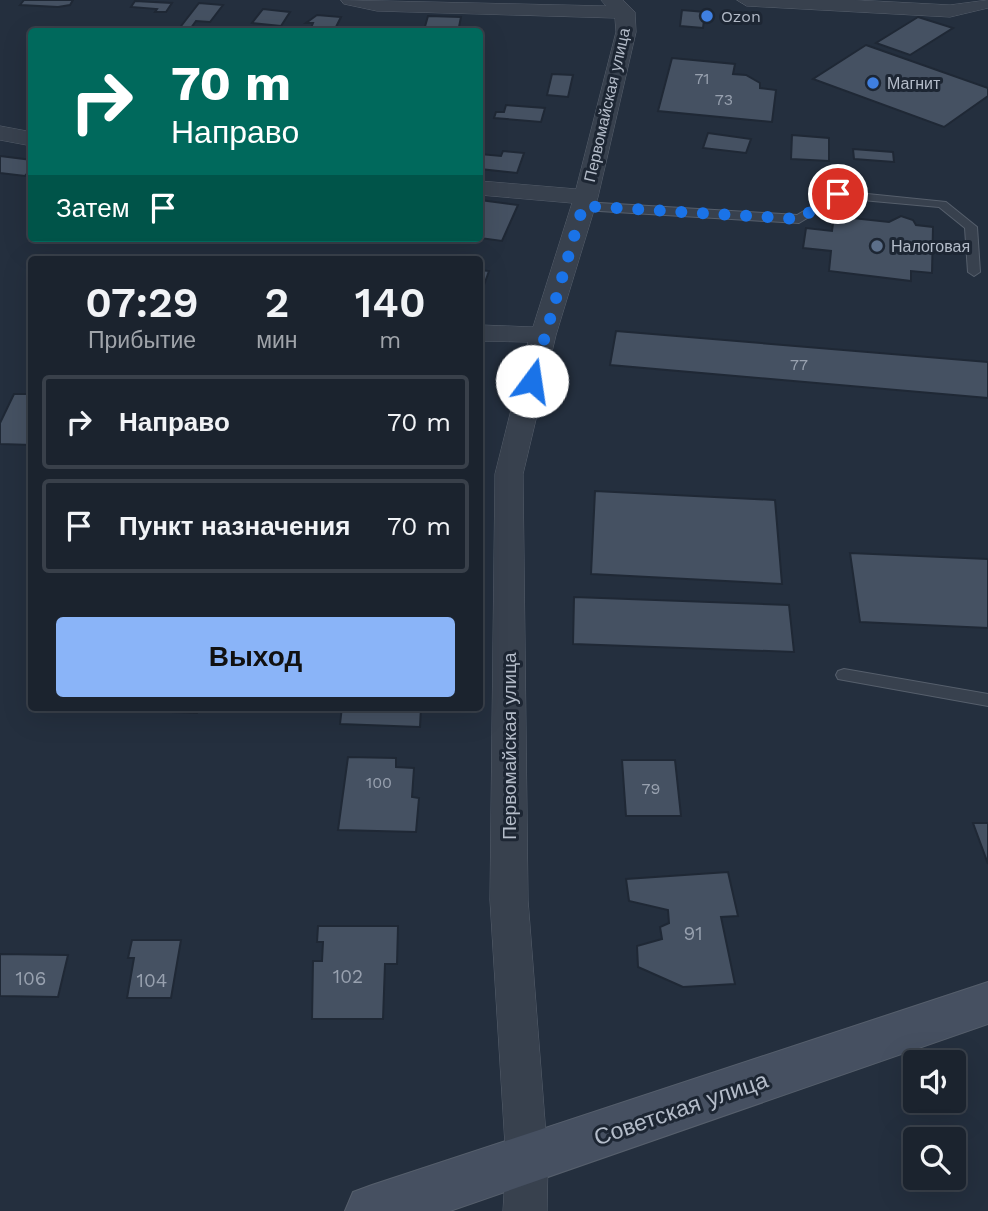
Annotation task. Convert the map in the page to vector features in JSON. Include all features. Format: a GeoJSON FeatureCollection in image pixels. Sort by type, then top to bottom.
{"type":"FeatureCollection","features":[{"type":"Feature","properties":{"kind":"main road","name":"Советская улица"},"geometry":{"type":"LineString","coordinates":[[372,1211],[527,1161],[988,1003]]}},
{"type":"Feature","properties":{"kind":"street"},"geometry":{"type":"LineString","coordinates":[[351,0],[377,5],[618,6]]}},
{"type":"Feature","properties":{"kind":"street"},"geometry":{"type":"LineString","coordinates":[[747,0],[950,11],[988,2]]}},
{"type":"Feature","properties":{"kind":"street","name":"Первомайская улица"},"geometry":{"type":"LineString","coordinates":[[525,1211],[527,1161],[509,900],[509,474],[543,335],[584,201],[626,32],[618,6]]}},
{"type":"Feature","properties":{"kind":"street"},"geometry":{"type":"LineString","coordinates":[[0,133],[28,138]]}},
{"type":"Feature","properties":{"kind":"street"},"geometry":{"type":"LineString","coordinates":[[483,188],[584,201]]}},
{"type":"Feature","properties":{"kind":"street"},"geometry":{"type":"LineString","coordinates":[[483,333],[543,335]]}},
{"type":"Feature","properties":{"kind":"lane"},"geometry":{"type":"LineString","coordinates":[[584,201],[799,219],[838,194],[942,205],[971,227],[974,272]]}},
{"type":"Feature","properties":{"kind":"lane"},"geometry":{"type":"LineString","coordinates":[[844,676],[988,700]]}},
{"type":"Feature","properties":{"kind":"building"},"geometry":{"type":"Polygon","coordinates":[[[24,0],[73,0],[70,5],[58,7],[20,5],[24,0]]]}},
{"type":"Feature","properties":{"kind":"building"},"geometry":{"type":"Polygon","coordinates":[[[135,1],[172,3],[166,12],[155,12],[157,9],[131,7],[135,1]]]}},
{"type":"Feature","properties":{"kind":"building"},"geometry":{"type":"Polygon","coordinates":[[[199,3],[223,5],[210,22],[196,21],[191,28],[180,28],[199,3]]]}},
{"type":"Feature","properties":{"kind":"building"},"geometry":{"type":"Polygon","coordinates":[[[263,9],[290,12],[281,26],[252,23],[263,9]]]}},
{"type":"Feature","properties":{"kind":"building"},"geometry":{"type":"Polygon","coordinates":[[[682,10],[705,12],[703,28],[680,26],[682,10]]]}},
{"type":"Feature","properties":{"kind":"building"},"geometry":{"type":"Polygon","coordinates":[[[317,15],[341,17],[336,28],[311,28],[313,23],[306,23],[317,15]]]}},
{"type":"Feature","properties":{"kind":"building"},"geometry":{"type":"Polygon","coordinates":[[[428,16],[461,17],[459,28],[425,28],[428,16]]]}},
{"type":"Feature","properties":{"kind":"building"},"geometry":{"type":"Polygon","coordinates":[[[918,17],[953,28],[910,55],[876,43],[918,17]]]}},
{"type":"Feature","properties":{"kind":"building"},"geometry":{"type":"Polygon","coordinates":[[[866,45],[988,88],[988,96],[944,127],[813,79],[866,45]]]}},
{"type":"Feature","properties":{"kind":"building"},"geometry":{"type":"Polygon","coordinates":[[[672,58],[735,64],[733,74],[746,75],[760,83],[760,88],[776,90],[772,122],[658,111],[672,58]]]}},
{"type":"Feature","properties":{"kind":"building"},"geometry":{"type":"Polygon","coordinates":[[[552,74],[573,75],[568,97],[547,95],[552,74]]]}},
{"type":"Feature","properties":{"kind":"building"},"geometry":{"type":"Polygon","coordinates":[[[506,105],[545,108],[541,122],[494,118],[496,112],[504,112],[506,105]]]}},
{"type":"Feature","properties":{"kind":"building"},"geometry":{"type":"Polygon","coordinates":[[[708,133],[751,139],[746,153],[703,148],[708,133]]]}},
{"type":"Feature","properties":{"kind":"building"},"geometry":{"type":"Polygon","coordinates":[[[792,135],[829,138],[829,161],[791,159],[792,135]]]}},
{"type":"Feature","properties":{"kind":"building"},"geometry":{"type":"Polygon","coordinates":[[[853,149],[893,152],[894,162],[854,159],[853,149]]]}},
{"type":"Feature","properties":{"kind":"building"},"geometry":{"type":"Polygon","coordinates":[[[503,151],[524,153],[517,173],[483,169],[483,154],[501,156],[503,151]]]}},
{"type":"Feature","properties":{"kind":"building"},"geometry":{"type":"Polygon","coordinates":[[[0,156],[28,160],[28,173],[25,176],[0,173],[0,156]]]}},
{"type":"Feature","properties":{"kind":"building"},"geometry":{"type":"Polygon","coordinates":[[[483,200],[518,205],[502,241],[483,238],[483,200]]]}},
{"type":"Feature","properties":{"kind":"building"},"geometry":{"type":"Polygon","coordinates":[[[834,216],[889,222],[901,216],[913,220],[916,225],[933,227],[932,273],[911,271],[911,281],[829,271],[831,251],[803,248],[806,228],[832,231],[834,216]]]}},
{"type":"Feature","properties":{"kind":"building"},"geometry":{"type":"Polygon","coordinates":[[[483,270],[489,271],[483,288],[483,270]]]}},
{"type":"Feature","properties":{"kind":"building"},"geometry":{"type":"Polygon","coordinates":[[[616,331],[988,362],[988,398],[610,365],[616,331]]]}},
{"type":"Feature","properties":{"kind":"building"},"geometry":{"type":"Polygon","coordinates":[[[14,394],[28,394],[28,445],[0,444],[0,423],[14,394]]]}},
{"type":"Feature","properties":{"kind":"building"},"geometry":{"type":"Polygon","coordinates":[[[595,491],[775,500],[782,584],[591,574],[595,491]]]}},
{"type":"Feature","properties":{"kind":"building"},"geometry":{"type":"Polygon","coordinates":[[[850,553],[988,559],[988,628],[860,622],[850,553]]]}},
{"type":"Feature","properties":{"kind":"building"},"geometry":{"type":"Polygon","coordinates":[[[574,597],[789,605],[794,652],[573,644],[574,597]]]}},
{"type":"Feature","properties":{"kind":"building"},"geometry":{"type":"Polygon","coordinates":[[[145,711],[197,711],[197,713],[145,711]]]}},
{"type":"Feature","properties":{"kind":"building"},"geometry":{"type":"Polygon","coordinates":[[[342,711],[421,711],[420,727],[340,724],[342,711]]]}},
{"type":"Feature","properties":{"kind":"building"},"geometry":{"type":"Polygon","coordinates":[[[348,757],[396,758],[396,767],[414,768],[412,797],[419,798],[416,832],[338,830],[348,757]]]}},
{"type":"Feature","properties":{"kind":"building"},"geometry":{"type":"Polygon","coordinates":[[[622,760],[675,760],[681,816],[626,816],[622,760]]]}},
{"type":"Feature","properties":{"kind":"building"},"geometry":{"type":"Polygon","coordinates":[[[973,823],[988,823],[988,864],[973,823]]]}},
{"type":"Feature","properties":{"kind":"building"},"geometry":{"type":"Polygon","coordinates":[[[728,872],[738,916],[721,917],[735,984],[683,987],[638,967],[637,946],[662,939],[660,927],[669,923],[668,910],[629,901],[626,879],[728,872]]]}},
{"type":"Feature","properties":{"kind":"building"},"geometry":{"type":"Polygon","coordinates":[[[318,926],[398,926],[397,964],[385,964],[383,1019],[312,1019],[313,961],[322,961],[323,942],[317,942],[318,926]]]}},
{"type":"Feature","properties":{"kind":"building"},"geometry":{"type":"Polygon","coordinates":[[[132,940],[181,940],[171,998],[127,998],[134,958],[128,958],[132,940]]]}},
{"type":"Feature","properties":{"kind":"building"},"geometry":{"type":"Polygon","coordinates":[[[0,954],[68,955],[58,997],[0,996],[0,954]]]}},
{"type":"Feature","properties":{"kind":"place","name":"Ozon"},"geometry":{"type":"Point","coordinates":[707,16]}},
{"type":"Feature","properties":{"kind":"place","name":"Магнит"},"geometry":{"type":"Point","coordinates":[873,83]}},
{"type":"Feature","properties":{"kind":"place","name":"Налоговая"},"geometry":{"type":"Point","coordinates":[877,246]}},
{"type":"Feature","properties":{"kind":"route"},"geometry":{"type":"LineString","coordinates":[[532,381],[543,335],[583,206],[799,219],[838,194]]}}]}
